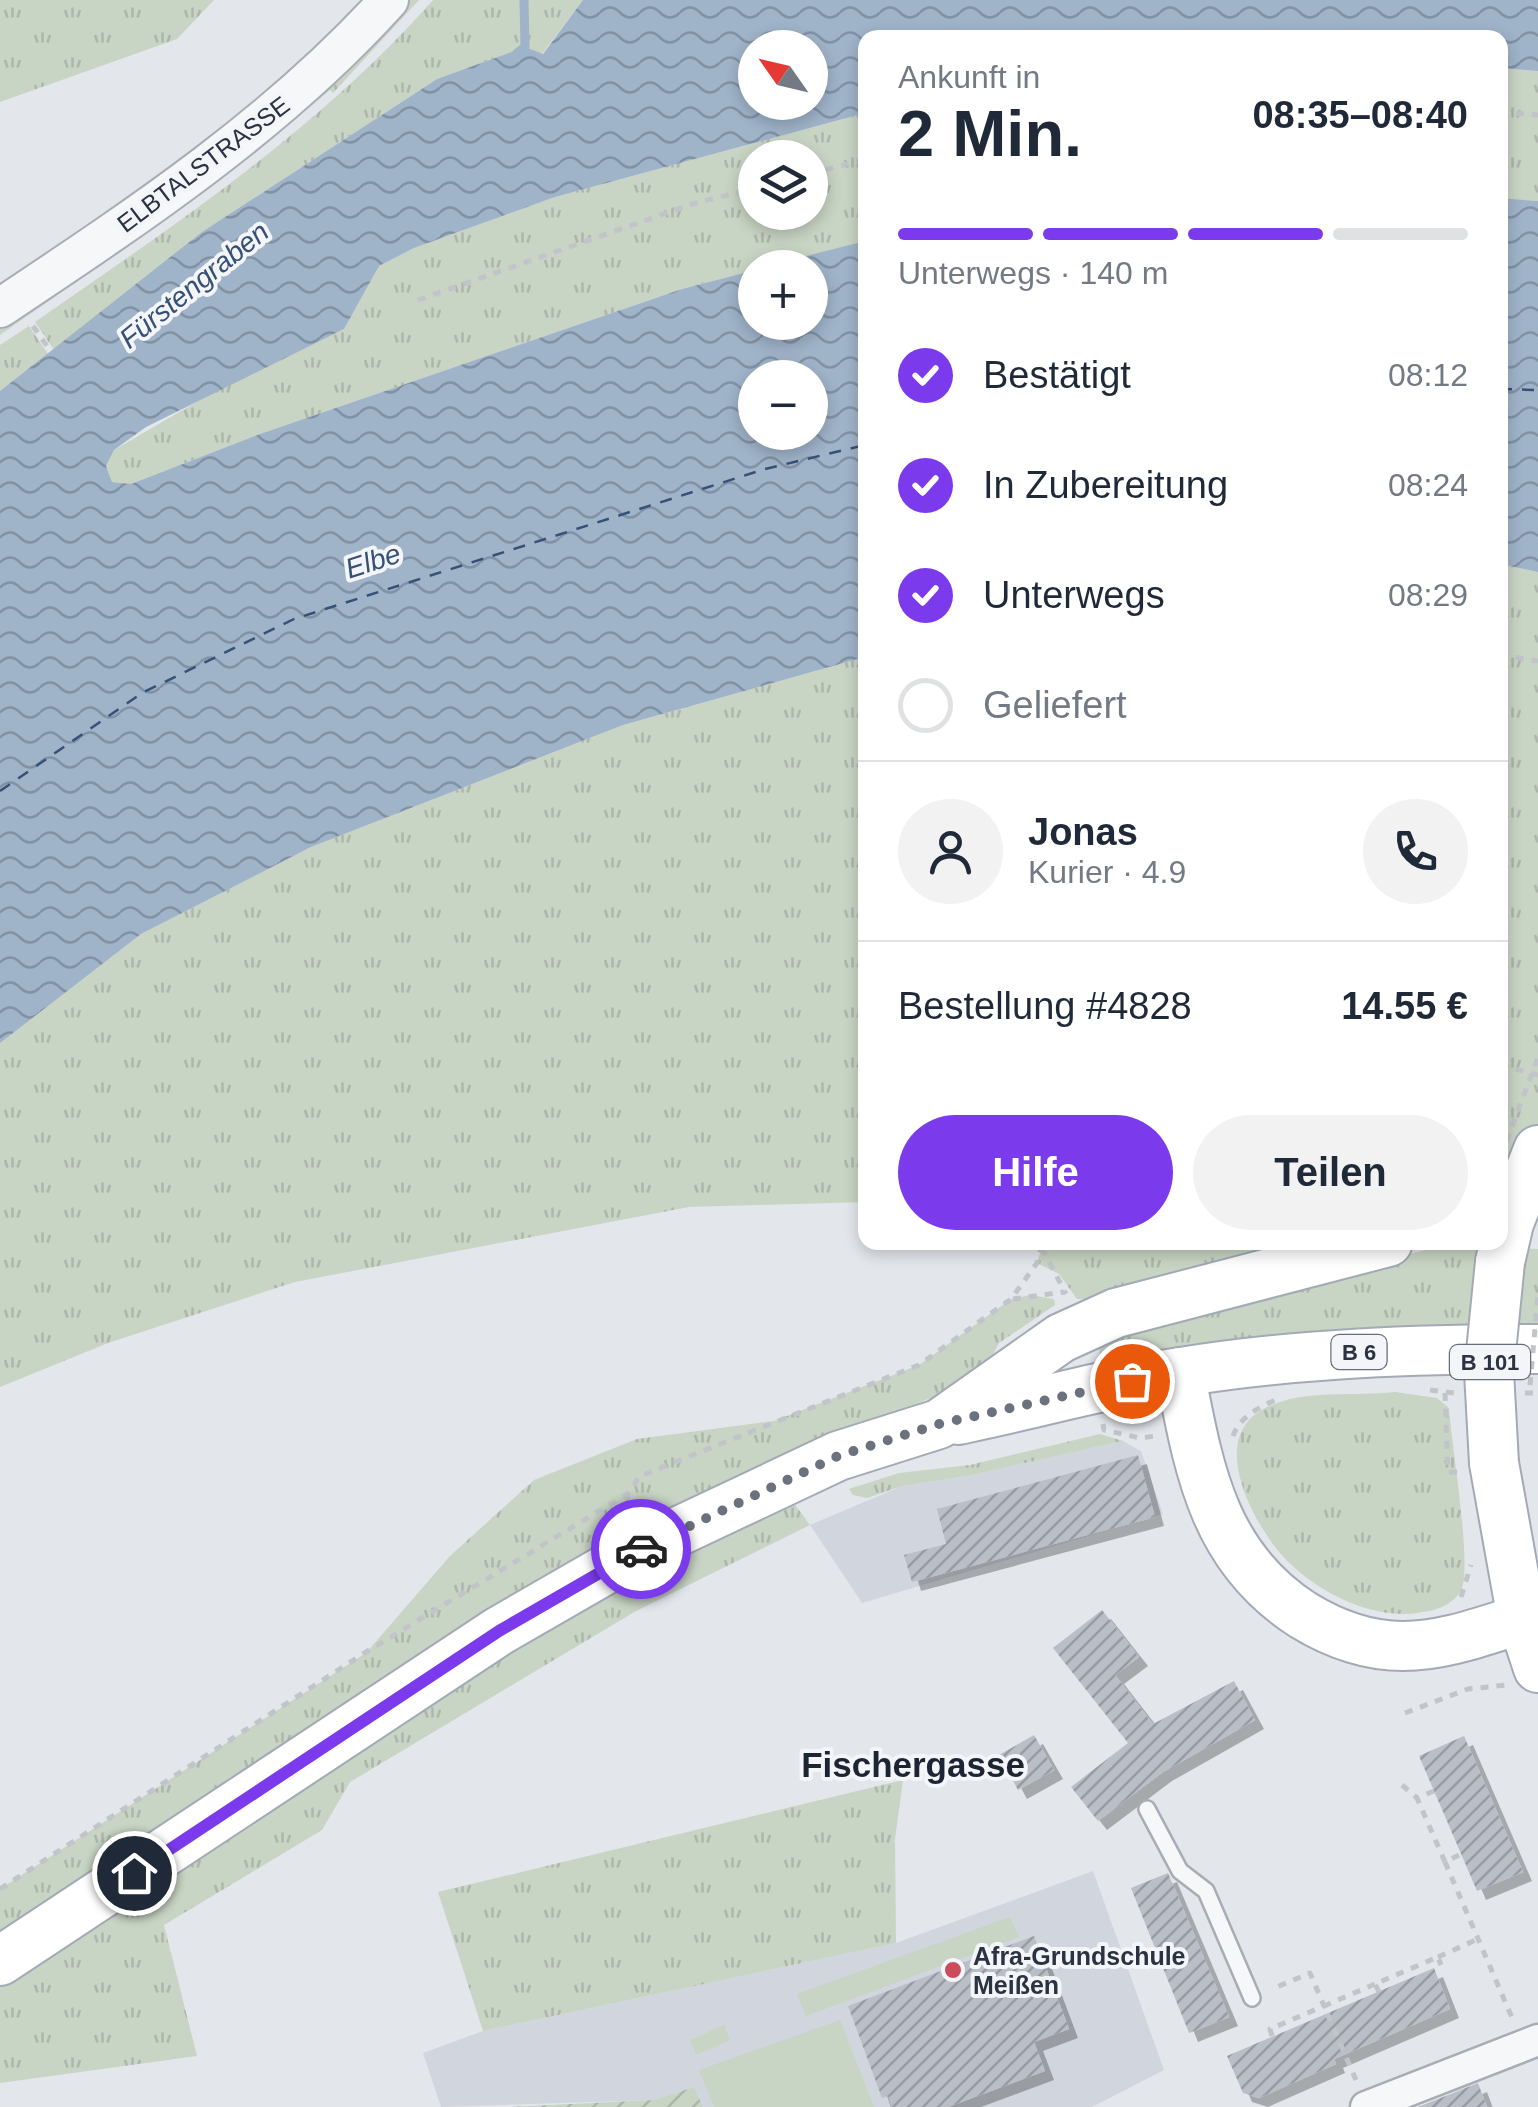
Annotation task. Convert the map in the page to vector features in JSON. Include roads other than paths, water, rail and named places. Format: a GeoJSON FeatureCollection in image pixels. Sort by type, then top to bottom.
{"type":"FeatureCollection","features":[{"type":"Feature","properties":{"kind":"main road","name":"B 101"},"geometry":{"type":"LineString","coordinates":[[1524,1158],[1468,1473],[1522,1619],[1525,1676]]}},
{"type":"Feature","properties":{"kind":"main road"},"geometry":{"type":"LineString","coordinates":[[939,1424],[1062,1338],[1116,1313],[1357,1250]]}},
{"type":"Feature","properties":{"kind":"main road","name":"B 6"},"geometry":{"type":"LineString","coordinates":[[0,1960],[499,1631],[643,1548],[779,1480],[838,1456],[939,1424],[1180,1372],[1385,1350],[1538,1349]]}},
{"type":"Feature","properties":{"kind":"main road"},"geometry":{"type":"LineString","coordinates":[[1180,1372],[1191,1429],[1216,1511],[1232,1546],[1262,1587],[1316,1623],[1364,1643],[1405,1646],[1450,1641],[1522,1619]]}},
{"type":"Feature","properties":{"kind":"street","name":"ELBTALSTRASSE"},"geometry":{"type":"LineString","coordinates":[[14,314],[133,218],[280,108],[389,0]]}},
{"type":"Feature","properties":{"kind":"street"},"geometry":{"type":"LineString","coordinates":[[1366,2107],[1531,2043]]}},
{"type":"Feature","properties":{"kind":"lane"},"geometry":{"type":"LineString","coordinates":[[1147,1809],[1180,1871],[1206,1891],[1252,1998]]}},
{"type":"Feature","properties":{"kind":"water","name":"Elbe"},"geometry":{"type":"Polygon","coordinates":[[[583,0],[1538,0],[1538,71],[1508,69],[1508,30],[858,30],[858,115],[765,140],[738,140],[738,147],[555,197],[414,248],[379,266],[344,329],[146,427],[114,450],[106,466],[112,482],[131,484],[260,434],[682,289],[738,274],[738,340],[828,340],[828,250],[858,243],[858,659],[623,725],[311,847],[141,934],[0,1043],[0,391],[202,232],[437,79],[525,47],[543,54],[583,0]]]}},
{"type":"Feature","properties":{"kind":"water"},"geometry":{"type":"Polygon","coordinates":[[[1508,199],[1538,201],[1538,572],[1508,566],[1508,199]]]}},
{"type":"Feature","properties":{"kind":"waterway","name":"Fürstengraben"},"geometry":{"type":"LineString","coordinates":[[517,53],[525,47],[524,0]]}},
{"type":"Feature","properties":{"kind":"place","name":"Afra-Grundschule Meißen"},"geometry":{"type":"Point","coordinates":[953,1970]}},
{"type":"Feature","properties":{"kind":"district","name":"Fischergasse"},"geometry":{"type":"Point","coordinates":[913,1764]}}]}
